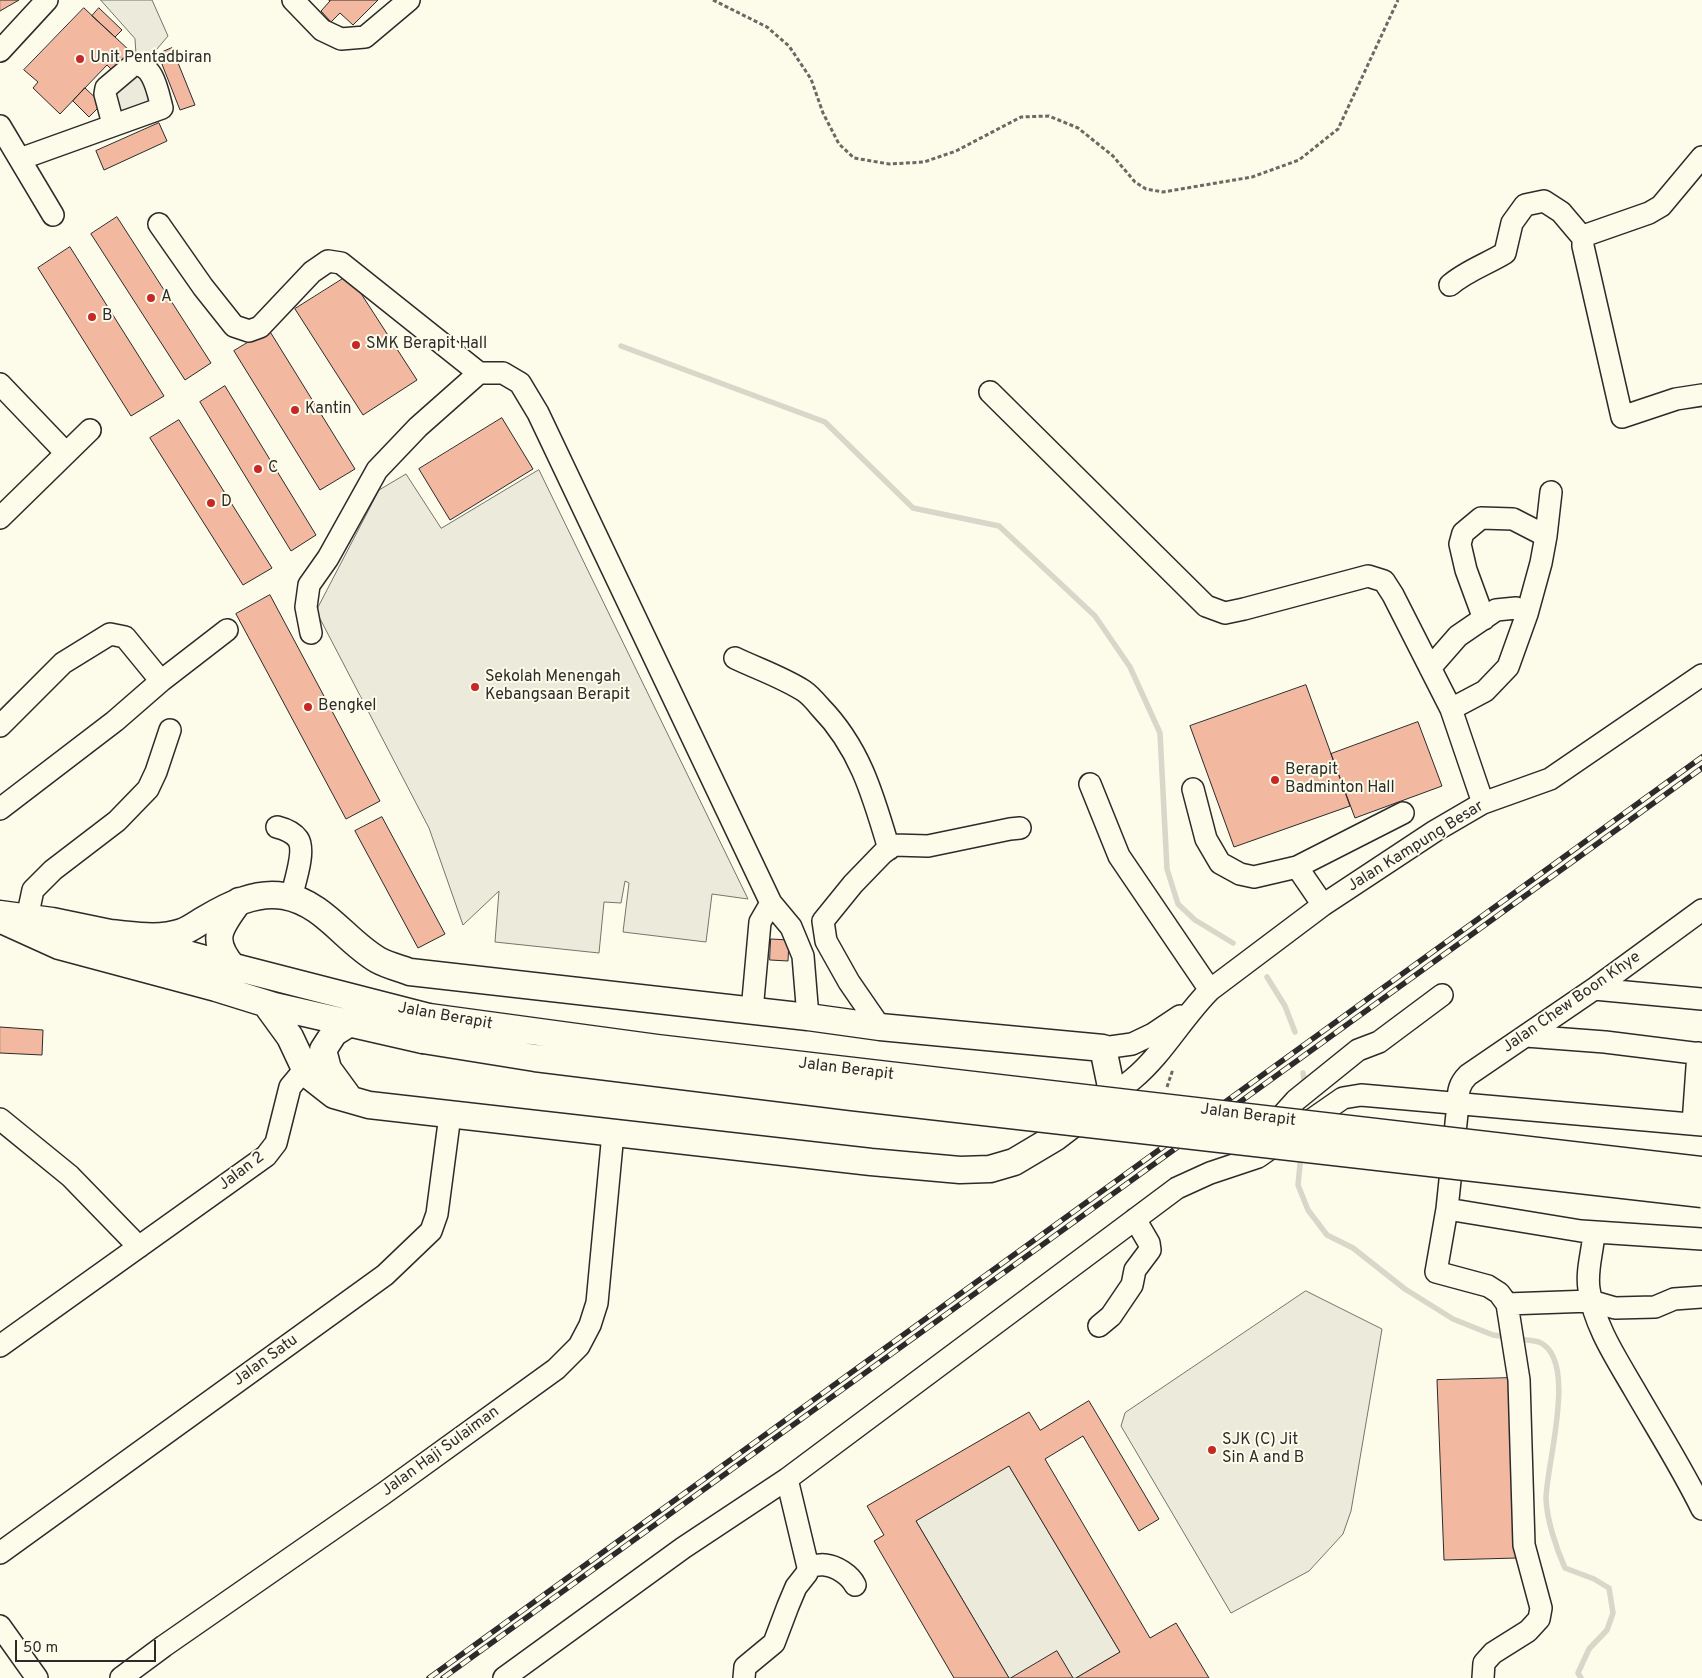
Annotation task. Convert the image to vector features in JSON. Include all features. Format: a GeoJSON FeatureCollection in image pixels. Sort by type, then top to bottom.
{"type":"FeatureCollection","features":[{"type":"Feature","properties":{"kind":"main road"},"geometry":{"type":"LineString","coordinates":[[110,933],[156,937],[182,932],[240,901],[264,896],[283,896],[303,902],[323,914],[378,960],[410,972],[808,1017],[880,1027],[1103,1048],[1110,1082],[1110,1095],[1056,1137],[1014,1162],[990,1169],[960,1170],[871,1162],[369,1105],[353,1101],[334,1095],[311,1077],[305,1069],[290,1037],[266,1004]]}},
{"type":"Feature","properties":{"kind":"main road"},"geometry":{"type":"LineString","coordinates":[[233,967],[219,945],[220,928],[240,901]]}},
{"type":"Feature","properties":{"kind":"main road","name":"Jalan Berapit"},"geometry":{"type":"LineString","coordinates":[[0,914],[52,921],[110,933],[233,967],[426,1028],[657,1048],[1702,1170]]}},
{"type":"Feature","properties":{"kind":"main road"},"geometry":{"type":"LineString","coordinates":[[0,919],[52,944],[266,1004],[350,1023],[426,1028],[535,1058],[1702,1194]]}},
{"type":"Feature","properties":{"kind":"main road"},"geometry":{"type":"LineString","coordinates":[[350,1023],[334,1033],[323,1050],[328,1069],[353,1101]]}},
{"type":"Feature","properties":{"kind":"street"},"geometry":{"type":"LineString","coordinates":[[0,51],[47,0]]}},
{"type":"Feature","properties":{"kind":"street"},"geometry":{"type":"LineString","coordinates":[[302,3],[322,30],[341,39],[365,37],[409,0]]}},
{"type":"Feature","properties":{"kind":"street"},"geometry":{"type":"LineString","coordinates":[[20,159],[113,124]]}},
{"type":"Feature","properties":{"kind":"street"},"geometry":{"type":"LineString","coordinates":[[0,126],[54,215]]}},
{"type":"Feature","properties":{"kind":"street"},"geometry":{"type":"LineString","coordinates":[[1583,238],[1589,234],[1650,213],[1661,206],[1702,157]]}},
{"type":"Feature","properties":{"kind":"street"},"geometry":{"type":"LineString","coordinates":[[1450,285],[1464,274],[1505,253],[1512,222],[1525,205],[1544,201],[1561,212],[1583,238],[1583,246],[1622,417],[1676,400],[1702,395]]}},
{"type":"Feature","properties":{"kind":"street"},"geometry":{"type":"LineString","coordinates":[[159,224],[203,287],[234,326],[248,331],[260,327],[312,272],[328,261],[341,262],[479,373],[503,373],[520,383],[538,413],[771,902],[791,927],[803,956],[808,1017]]}},
{"type":"Feature","properties":{"kind":"street"},"geometry":{"type":"LineString","coordinates":[[311,634],[306,607],[309,585],[328,558],[377,470],[418,427],[479,373]]}},
{"type":"Feature","properties":{"kind":"street"},"geometry":{"type":"LineString","coordinates":[[0,384],[66,453]]}},
{"type":"Feature","properties":{"kind":"street"},"geometry":{"type":"LineString","coordinates":[[990,392],[1206,606],[1225,613],[1368,576],[1384,581],[1451,708],[1483,803]]}},
{"type":"Feature","properties":{"kind":"street"},"geometry":{"type":"LineString","coordinates":[[0,518],[90,430]]}},
{"type":"Feature","properties":{"kind":"street"},"geometry":{"type":"LineString","coordinates":[[1451,708],[1485,692],[1508,667],[1527,614],[1541,563],[1551,492]]}},
{"type":"Feature","properties":{"kind":"street"},"geometry":{"type":"LineString","coordinates":[[1484,619],[1466,570],[1460,544],[1463,533],[1482,518],[1513,519],[1546,536]]}},
{"type":"Feature","properties":{"kind":"street"},"geometry":{"type":"LineString","coordinates":[[1430,668],[1458,636],[1496,610],[1516,608],[1527,614]]}},
{"type":"Feature","properties":{"kind":"street"},"geometry":{"type":"LineString","coordinates":[[0,809],[107,727],[160,681],[227,630]]}},
{"type":"Feature","properties":{"kind":"street"},"geometry":{"type":"LineString","coordinates":[[0,726],[64,663],[110,634],[125,637],[160,681]]}},
{"type":"Feature","properties":{"kind":"street"},"geometry":{"type":"LineString","coordinates":[[735,658],[806,692],[831,717],[850,744],[869,784],[889,849]]}},
{"type":"Feature","properties":{"kind":"street","name":"Jalan Kampung Besar"},"geometry":{"type":"LineString","coordinates":[[1194,1007],[1210,990],[1323,905],[1435,831],[1483,803],[1550,779],[1702,675]]}},
{"type":"Feature","properties":{"kind":"street"},"geometry":{"type":"LineString","coordinates":[[28,918],[33,890],[53,870],[117,821],[148,789],[156,772],[170,730]]}},
{"type":"Feature","properties":{"kind":"street"},"geometry":{"type":"LineString","coordinates":[[1090,784],[1119,856],[1210,990]]}},
{"type":"Feature","properties":{"kind":"street"},"geometry":{"type":"LineString","coordinates":[[1193,789],[1206,839],[1220,863],[1240,874],[1254,877],[1297,867],[1403,813]]}},
{"type":"Feature","properties":{"kind":"street"},"geometry":{"type":"LineString","coordinates":[[277,827],[289,831],[298,839],[302,850],[291,898]]}},
{"type":"Feature","properties":{"kind":"street"},"geometry":{"type":"LineString","coordinates":[[880,1027],[849,982],[826,940],[823,921],[854,884],[894,845],[928,846],[1010,828],[1020,828]]}},
{"type":"Feature","properties":{"kind":"street"},"geometry":{"type":"LineString","coordinates":[[1297,867],[1323,905]]}},
{"type":"Feature","properties":{"kind":"street"},"geometry":{"type":"LineString","coordinates":[[752,1011],[760,922],[771,902]]}},
{"type":"Feature","properties":{"kind":"street","name":"Jalan Chew Boon Khye"},"geometry":{"type":"LineString","coordinates":[[1509,1315],[1499,1293],[1488,1286],[1436,1272],[1447,1209],[1458,1090],[1461,1082],[1468,1075],[1594,989],[1702,910]]}},
{"type":"Feature","properties":{"kind":"street"},"geometry":{"type":"LineString","coordinates":[[1594,989],[1702,1000]]}},
{"type":"Feature","properties":{"kind":"street"},"geometry":{"type":"LineString","coordinates":[[1278,1120],[1296,1100],[1358,1050],[1379,1042],[1442,994]]}},
{"type":"Feature","properties":{"kind":"street"},"geometry":{"type":"LineString","coordinates":[[1103,1048],[1132,1044],[1153,1034],[1194,1007]]}},
{"type":"Feature","properties":{"kind":"street"},"geometry":{"type":"LineString","coordinates":[[1110,1095],[1134,1079],[1166,1044],[1194,1007]]}},
{"type":"Feature","properties":{"kind":"street"},"geometry":{"type":"LineString","coordinates":[[504,1678],[684,1548],[786,1479],[1177,1188],[1210,1173],[1258,1157],[1343,1098],[1361,1095],[1697,1124],[1700,1053],[1605,1042],[1526,1036]]}},
{"type":"Feature","properties":{"kind":"street","name":"Jalan 2"},"geometry":{"type":"LineString","coordinates":[[1,1344],[266,1156],[276,1142],[290,1087],[305,1069]]}},
{"type":"Feature","properties":{"kind":"street","name":"Jalan Satu"},"geometry":{"type":"LineString","coordinates":[[0,1553],[385,1276],[431,1231],[437,1214],[450,1114]]}},
{"type":"Feature","properties":{"kind":"street"},"geometry":{"type":"LineString","coordinates":[[0,1119],[70,1176],[139,1247]]}},
{"type":"Feature","properties":{"kind":"street","name":"Jalan Haji Sulaiman"},"geometry":{"type":"LineString","coordinates":[[121,1678],[383,1494],[548,1375],[578,1346],[590,1325],[597,1302],[613,1133]]}},
{"type":"Feature","properties":{"kind":"street"},"geometry":{"type":"LineString","coordinates":[[1447,1209],[1594,1232],[1702,1239]]}},
{"type":"Feature","properties":{"kind":"street"},"geometry":{"type":"LineString","coordinates":[[1098,1326],[1111,1316],[1132,1285],[1135,1270],[1150,1250],[1149,1243],[1136,1219]]}},
{"type":"Feature","properties":{"kind":"street"},"geometry":{"type":"LineString","coordinates":[[1594,1232],[1588,1275],[1591,1302],[1612,1352],[1690,1485],[1702,1509]]}},
{"type":"Feature","properties":{"kind":"street"},"geometry":{"type":"LineString","coordinates":[[1482,1678],[1484,1663],[1493,1653],[1528,1631],[1539,1619],[1541,1608],[1524,1545],[1519,1380],[1509,1315],[1591,1302],[1615,1308],[1655,1307],[1674,1299],[1702,1297]]}},
{"type":"Feature","properties":{"kind":"street"},"geometry":{"type":"LineString","coordinates":[[744,1678],[746,1667],[774,1643],[796,1587],[807,1573],[808,1567],[786,1479]]}},
{"type":"Feature","properties":{"kind":"street"},"geometry":{"type":"LineString","coordinates":[[808,1567],[824,1564],[837,1568],[853,1581],[855,1585]]}},
{"type":"Feature","properties":{"kind":"street"},"geometry":{"type":"LineString","coordinates":[[0,1626],[37,1678]]}},
{"type":"Feature","properties":{"kind":"path"},"geometry":{"type":"LineString","coordinates":[[713,0],[767,27],[789,46],[811,79],[823,113],[839,144],[854,158],[889,164],[924,162],[956,152],[1021,117],[1049,116],[1078,128],[1113,156],[1135,182],[1146,190],[1163,192],[1252,177],[1299,160],[1338,129],[1398,0]]}},
{"type":"Feature","properties":{"kind":"shaded area"},"geometry":{"type":"Polygon","coordinates":[[[101,0],[152,0],[168,36],[151,56],[172,111],[121,131],[99,88],[136,54],[135,39],[101,0]]]}},
{"type":"Feature","properties":{"kind":"shaded area"},"geometry":{"type":"Polygon","coordinates":[[[539,470],[748,899],[712,894],[706,942],[623,932],[629,883],[625,881],[621,903],[604,902],[599,953],[495,942],[499,891],[463,925],[429,828],[316,611],[379,490],[406,474],[441,528],[539,470]]]}},
{"type":"Feature","properties":{"kind":"shaded area"},"geometry":{"type":"Polygon","coordinates":[[[1306,1291],[1382,1329],[1351,1511],[1343,1534],[1309,1571],[1231,1613],[1121,1426],[1125,1413],[1306,1291]]]}},
{"type":"Feature","properties":{"kind":"shaded area"},"geometry":{"type":"Polygon","coordinates":[[[1009,1466],[1120,1652],[1076,1678],[1009,1678],[916,1521],[1009,1466]]]}},
{"type":"Feature","properties":{"kind":"building"},"geometry":{"type":"Polygon","coordinates":[[[0,0],[19,0],[0,11],[0,0]]]}},
{"type":"Feature","properties":{"kind":"building"},"geometry":{"type":"Polygon","coordinates":[[[329,0],[378,0],[353,25],[340,13],[331,22],[321,11],[329,0]]]}},
{"type":"Feature","properties":{"kind":"building","name":"Unit Pentadbiran"},"geometry":{"type":"Polygon","coordinates":[[[84,8],[131,52],[113,71],[107,65],[60,114],[33,88],[38,82],[24,70],[84,8]]]}},
{"type":"Feature","properties":{"kind":"building"},"geometry":{"type":"Polygon","coordinates":[[[99,8],[122,30],[115,37],[92,16],[99,8]]]}},
{"type":"Feature","properties":{"kind":"building"},"geometry":{"type":"Polygon","coordinates":[[[172,48],[195,105],[180,110],[158,54],[172,48]]]}},
{"type":"Feature","properties":{"kind":"building"},"geometry":{"type":"Polygon","coordinates":[[[85,88],[102,104],[89,117],[73,101],[85,88]]]}},
{"type":"Feature","properties":{"kind":"building"},"geometry":{"type":"Polygon","coordinates":[[[159,123],[167,141],[104,170],[96,151],[159,123]]]}},
{"type":"Feature","properties":{"kind":"building","name":"A"},"geometry":{"type":"Polygon","coordinates":[[[117,217],[211,363],[185,380],[91,234],[117,217]]]}},
{"type":"Feature","properties":{"kind":"building","name":"B"},"geometry":{"type":"Polygon","coordinates":[[[70,247],[164,396],[131,416],[38,268],[70,247]]]}},
{"type":"Feature","properties":{"kind":"building","name":"SMK Berapit Hall"},"geometry":{"type":"Polygon","coordinates":[[[349,275],[417,380],[363,415],[295,309],[349,275]]]}},
{"type":"Feature","properties":{"kind":"building","name":"Kantin"},"geometry":{"type":"Polygon","coordinates":[[[269,330],[355,469],[320,490],[234,351],[269,330]]]}},
{"type":"Feature","properties":{"kind":"building","name":"C"},"geometry":{"type":"Polygon","coordinates":[[[225,386],[316,535],[291,551],[200,402],[225,386]]]}},
{"type":"Feature","properties":{"kind":"building"},"geometry":{"type":"Polygon","coordinates":[[[502,418],[533,469],[450,520],[419,469],[502,418]]]}},
{"type":"Feature","properties":{"kind":"building","name":"D"},"geometry":{"type":"Polygon","coordinates":[[[179,420],[272,568],[243,585],[150,438],[179,420]]]}},
{"type":"Feature","properties":{"kind":"building","name":"Bengkel"},"geometry":{"type":"Polygon","coordinates":[[[270,595],[380,801],[346,819],[236,614],[270,595]]]}},
{"type":"Feature","properties":{"kind":"building","name":"Berapit Badminton Hall"},"geometry":{"type":"Polygon","coordinates":[[[1306,685],[1350,806],[1234,847],[1190,726],[1306,685]]]}},
{"type":"Feature","properties":{"kind":"building"},"geometry":{"type":"Polygon","coordinates":[[[1418,722],[1442,786],[1355,818],[1331,754],[1418,722]]]}},
{"type":"Feature","properties":{"kind":"building"},"geometry":{"type":"Polygon","coordinates":[[[382,817],[445,934],[418,948],[355,831],[382,817]]]}},
{"type":"Feature","properties":{"kind":"building"},"geometry":{"type":"Polygon","coordinates":[[[771,939],[789,940],[788,961],[770,960],[771,939]]]}},
{"type":"Feature","properties":{"kind":"building"},"geometry":{"type":"Polygon","coordinates":[[[0,1027],[43,1030],[42,1055],[0,1053],[0,1027]]]}},
{"type":"Feature","properties":{"kind":"building"},"geometry":{"type":"Polygon","coordinates":[[[1511,1378],[1517,1558],[1444,1560],[1437,1380],[1511,1378]]]}},
{"type":"Feature","properties":{"kind":"building"},"geometry":{"type":"Polygon","coordinates":[[[1089,1401],[1159,1519],[1139,1531],[1083,1436],[1045,1459],[1150,1638],[1176,1623],[1209,1678],[1076,1678],[1120,1652],[1009,1466],[916,1521],[1009,1678],[954,1678],[874,1541],[884,1535],[867,1506],[1029,1412],[1040,1430],[1089,1401]]]}},
{"type":"Feature","properties":{"kind":"building"},"geometry":{"type":"Polygon","coordinates":[[[1057,1651],[1073,1678],[1011,1678],[1057,1651]]]}},
{"type":"Feature","properties":{"kind":"waterway"},"geometry":{"type":"LineString","coordinates":[[621,346],[825,422],[913,508],[999,526],[1095,616],[1130,667],[1160,733],[1167,869],[1178,904],[1195,920],[1233,943]]}},
{"type":"Feature","properties":{"kind":"waterway"},"geometry":{"type":"LineString","coordinates":[[1267,977],[1285,1006],[1295,1032]]}},
{"type":"Feature","properties":{"kind":"waterway"},"geometry":{"type":"LineString","coordinates":[[1303,1073],[1305,1085]]}},
{"type":"Feature","properties":{"kind":"waterway"},"geometry":{"type":"LineString","coordinates":[[1301,1154],[1298,1185],[1308,1210],[1327,1235],[1353,1248],[1405,1289],[1453,1319],[1493,1335],[1507,1337]]}},
{"type":"Feature","properties":{"kind":"waterway"},"geometry":{"type":"LineString","coordinates":[[1516,1339],[1539,1342],[1551,1352],[1557,1369],[1559,1390],[1558,1414],[1546,1499],[1550,1525],[1558,1552],[1565,1568],[1594,1579],[1609,1588],[1613,1613],[1607,1630],[1589,1649],[1578,1673],[1581,1678]]}},
{"type":"Feature","properties":{"kind":"railway"},"geometry":{"type":"LineString","coordinates":[[429,1678],[1702,757]]}},
{"type":"Feature","properties":{"kind":"railway"},"geometry":{"type":"LineString","coordinates":[[443,1678],[1702,768]]}},
{"type":"Feature","properties":{"kind":"place","name":"Unit Pentadbiran"},"geometry":{"type":"Point","coordinates":[80,59]}},
{"type":"Feature","properties":{"kind":"place","name":"A"},"geometry":{"type":"Point","coordinates":[151,298]}},
{"type":"Feature","properties":{"kind":"place","name":"B"},"geometry":{"type":"Point","coordinates":[92,317]}},
{"type":"Feature","properties":{"kind":"place","name":"SMK Berapit Hall"},"geometry":{"type":"Point","coordinates":[356,345]}},
{"type":"Feature","properties":{"kind":"place","name":"Kantin"},"geometry":{"type":"Point","coordinates":[295,410]}},
{"type":"Feature","properties":{"kind":"place","name":"C"},"geometry":{"type":"Point","coordinates":[258,469]}},
{"type":"Feature","properties":{"kind":"place","name":"D"},"geometry":{"type":"Point","coordinates":[211,503]}},
{"type":"Feature","properties":{"kind":"place","name":"Sekolah Menengah Kebangsaan Berapit"},"geometry":{"type":"Point","coordinates":[475,687]}},
{"type":"Feature","properties":{"kind":"place","name":"Bengkel"},"geometry":{"type":"Point","coordinates":[308,707]}},
{"type":"Feature","properties":{"kind":"place","name":"Berapit Badminton Hall"},"geometry":{"type":"Point","coordinates":[1275,780]}},
{"type":"Feature","properties":{"kind":"place","name":"SJK (C) Jit Sin A and B"},"geometry":{"type":"Point","coordinates":[1212,1450]}}]}
